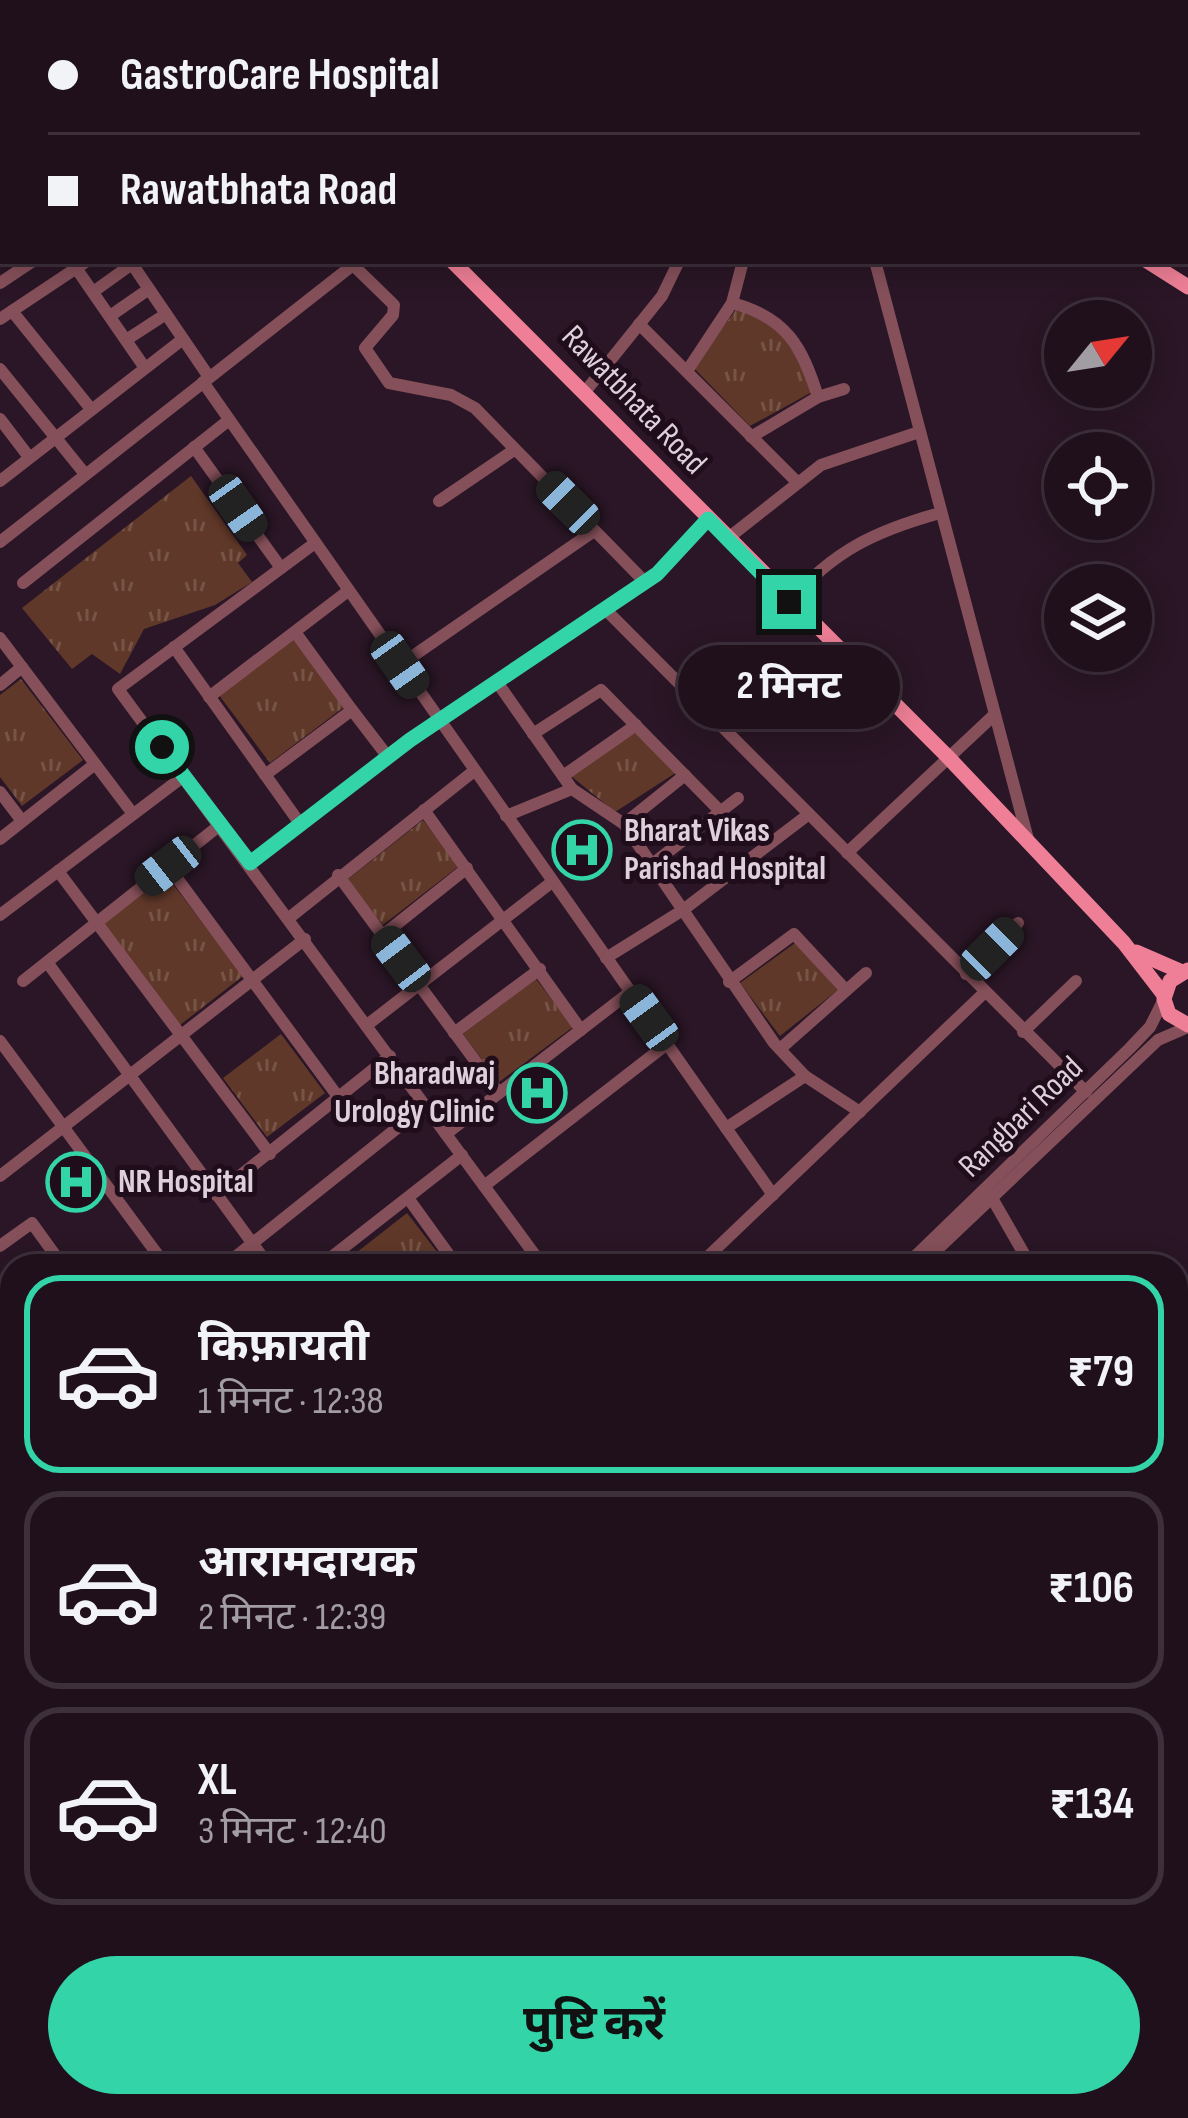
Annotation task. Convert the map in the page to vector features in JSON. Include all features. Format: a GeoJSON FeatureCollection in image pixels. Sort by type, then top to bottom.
{"type":"FeatureCollection","features":[{"type":"Feature","properties":{"kind":"main road","name":"Rawatbhata Road"},"geometry":{"type":"LineString","coordinates":[[455,264],[1028,841],[1124,943],[1164,997],[1169,1014],[1188,1026]]}},
{"type":"Feature","properties":{"kind":"main road"},"geometry":{"type":"LineString","coordinates":[[1152,264],[1188,286]]}},
{"type":"Feature","properties":{"kind":"main road","name":"Rawatbhata Road"},"geometry":{"type":"LineString","coordinates":[[1124,943],[1158,965],[1185,971]]}},
{"type":"Feature","properties":{"kind":"main road"},"geometry":{"type":"LineString","coordinates":[[1164,997],[1185,971]]}},
{"type":"Feature","properties":{"kind":"street"},"geometry":{"type":"LineString","coordinates":[[0,283],[24,264]]}},
{"type":"Feature","properties":{"kind":"street"},"geometry":{"type":"LineString","coordinates":[[93,292],[128,264]]}},
{"type":"Feature","properties":{"kind":"street"},"geometry":{"type":"LineString","coordinates":[[132,264],[229,420],[773,1195]]}},
{"type":"Feature","properties":{"kind":"street"},"geometry":{"type":"LineString","coordinates":[[0,542],[355,264]]}},
{"type":"Feature","properties":{"kind":"street"},"geometry":{"type":"LineString","coordinates":[[357,264],[394,304],[393,315],[366,341],[372,364],[398,388],[466,401],[645,582]]}},
{"type":"Feature","properties":{"kind":"street"},"geometry":{"type":"LineString","coordinates":[[584,393],[662,296],[678,264]]}},
{"type":"Feature","properties":{"kind":"street"},"geometry":{"type":"LineString","coordinates":[[686,371],[732,303],[742,264]]}},
{"type":"Feature","properties":{"kind":"street"},"geometry":{"type":"LineString","coordinates":[[876,264],[1028,841]]}},
{"type":"Feature","properties":{"kind":"street"},"geometry":{"type":"LineString","coordinates":[[91,410],[6,315],[82,265],[93,292],[146,368]]}},
{"type":"Feature","properties":{"kind":"street"},"geometry":{"type":"LineString","coordinates":[[110,316],[149,289]]}},
{"type":"Feature","properties":{"kind":"street"},"geometry":{"type":"LineString","coordinates":[[732,303],[774,317],[786,328],[808,363],[818,397]]}},
{"type":"Feature","properties":{"kind":"street"},"geometry":{"type":"LineString","coordinates":[[126,340],[166,314]]}},
{"type":"Feature","properties":{"kind":"street"},"geometry":{"type":"LineString","coordinates":[[640,324],[797,482]]}},
{"type":"Feature","properties":{"kind":"street"},"geometry":{"type":"LineString","coordinates":[[0,481],[183,339]]}},
{"type":"Feature","properties":{"kind":"street"},"geometry":{"type":"LineString","coordinates":[[0,369],[85,474]]}},
{"type":"Feature","properties":{"kind":"street"},"geometry":{"type":"LineString","coordinates":[[0,401],[15,388]]}},
{"type":"Feature","properties":{"kind":"street"},"geometry":{"type":"LineString","coordinates":[[751,436],[818,397],[844,389]]}},
{"type":"Feature","properties":{"kind":"street"},"geometry":{"type":"LineString","coordinates":[[0,419],[5,437],[29,457]]}},
{"type":"Feature","properties":{"kind":"street"},"geometry":{"type":"LineString","coordinates":[[22,583],[229,420]]}},
{"type":"Feature","properties":{"kind":"street"},"geometry":{"type":"LineString","coordinates":[[728,539],[821,465],[919,432]]}},
{"type":"Feature","properties":{"kind":"street"},"geometry":{"type":"LineString","coordinates":[[194,447],[281,568]]}},
{"type":"Feature","properties":{"kind":"street"},"geometry":{"type":"LineString","coordinates":[[439,501],[514,450]]}},
{"type":"Feature","properties":{"kind":"street"},"geometry":{"type":"LineString","coordinates":[[789,602],[822,564],[896,525],[940,513]]}},
{"type":"Feature","properties":{"kind":"street"},"geometry":{"type":"LineString","coordinates":[[250,863],[438,721],[645,582],[708,519]]}},
{"type":"Feature","properties":{"kind":"street"},"geometry":{"type":"LineString","coordinates":[[400,665],[594,530]]}},
{"type":"Feature","properties":{"kind":"street"},"geometry":{"type":"LineString","coordinates":[[315,543],[118,688],[534,1254]]}},
{"type":"Feature","properties":{"kind":"street"},"geometry":{"type":"LineString","coordinates":[[209,697],[348,591]]}},
{"type":"Feature","properties":{"kind":"street"},"geometry":{"type":"LineString","coordinates":[[604,609],[1086,1092]]}},
{"type":"Feature","properties":{"kind":"street"},"geometry":{"type":"LineString","coordinates":[[295,632],[388,757]]}},
{"type":"Feature","properties":{"kind":"street"},"geometry":{"type":"LineString","coordinates":[[0,638],[133,814]]}},
{"type":"Feature","properties":{"kind":"street"},"geometry":{"type":"LineString","coordinates":[[174,647],[302,825]]}},
{"type":"Feature","properties":{"kind":"street"},"geometry":{"type":"LineString","coordinates":[[0,685],[22,668]]}},
{"type":"Feature","properties":{"kind":"street"},"geometry":{"type":"LineString","coordinates":[[497,682],[572,789],[623,824],[780,1049],[805,1076],[860,1112]]}},
{"type":"Feature","properties":{"kind":"street"},"geometry":{"type":"LineString","coordinates":[[533,734],[602,690],[720,811]]}},
{"type":"Feature","properties":{"kind":"street"},"geometry":{"type":"LineString","coordinates":[[266,775],[352,710]]}},
{"type":"Feature","properties":{"kind":"street"},"geometry":{"type":"LineString","coordinates":[[847,853],[993,716]]}},
{"type":"Feature","properties":{"kind":"street"},"geometry":{"type":"LineString","coordinates":[[562,776],[636,725]]}},
{"type":"Feature","properties":{"kind":"street"},"geometry":{"type":"LineString","coordinates":[[0,839],[94,764]]}},
{"type":"Feature","properties":{"kind":"street"},"geometry":{"type":"LineString","coordinates":[[289,918],[474,771]]}},
{"type":"Feature","properties":{"kind":"street"},"geometry":{"type":"LineString","coordinates":[[623,824],[685,775]]}},
{"type":"Feature","properties":{"kind":"street"},"geometry":{"type":"LineString","coordinates":[[0,895],[5,912],[184,776]]}},
{"type":"Feature","properties":{"kind":"street"},"geometry":{"type":"LineString","coordinates":[[506,816],[572,789]]}},
{"type":"Feature","properties":{"kind":"street"},"geometry":{"type":"LineString","coordinates":[[0,792],[22,821]]}},
{"type":"Feature","properties":{"kind":"street"},"geometry":{"type":"LineString","coordinates":[[652,866],[738,798]]}},
{"type":"Feature","properties":{"kind":"street"},"geometry":{"type":"LineString","coordinates":[[424,810],[581,1030]]}},
{"type":"Feature","properties":{"kind":"street"},"geometry":{"type":"LineString","coordinates":[[606,958],[683,910],[809,814]]}},
{"type":"Feature","properties":{"kind":"street"},"geometry":{"type":"LineString","coordinates":[[22,981],[220,825]]}},
{"type":"Feature","properties":{"kind":"street"},"geometry":{"type":"LineString","coordinates":[[168,866],[339,1098]]}},
{"type":"Feature","properties":{"kind":"street"},"geometry":{"type":"LineString","coordinates":[[382,935],[467,868]]}},
{"type":"Feature","properties":{"kind":"street"},"geometry":{"type":"LineString","coordinates":[[58,871],[269,1154]]}},
{"type":"Feature","properties":{"kind":"street"},"geometry":{"type":"LineString","coordinates":[[338,875],[499,1093]]}},
{"type":"Feature","properties":{"kind":"street"},"geometry":{"type":"LineString","coordinates":[[367,1025],[552,882]]}},
{"type":"Feature","properties":{"kind":"street"},"geometry":{"type":"LineString","coordinates":[[966,974],[1018,923]]}},
{"type":"Feature","properties":{"kind":"street"},"geometry":{"type":"LineString","coordinates":[[729,982],[794,934],[847,990]]}},
{"type":"Feature","properties":{"kind":"street"},"geometry":{"type":"LineString","coordinates":[[0,1176],[305,940]]}},
{"type":"Feature","properties":{"kind":"street"},"geometry":{"type":"LineString","coordinates":[[47,962],[260,1254]]}},
{"type":"Feature","properties":{"kind":"street"},"geometry":{"type":"LineString","coordinates":[[454,1033],[540,969]]}},
{"type":"Feature","properties":{"kind":"street"},"geometry":{"type":"LineString","coordinates":[[780,1049],[866,973]]}},
{"type":"Feature","properties":{"kind":"street"},"geometry":{"type":"LineString","coordinates":[[1023,1032],[1076,981]]}},
{"type":"Feature","properties":{"kind":"street"},"geometry":{"type":"LineString","coordinates":[[446,1134],[630,992]]}},
{"type":"Feature","properties":{"kind":"street"},"geometry":{"type":"LineString","coordinates":[[711,1254],[984,993]]}},
{"type":"Feature","properties":{"kind":"street","name":"Rangbari Road"},"geometry":{"type":"LineString","coordinates":[[917,1254],[1150,1027],[1164,997]]}},
{"type":"Feature","properties":{"kind":"street","name":"Rangbari Road"},"geometry":{"type":"LineString","coordinates":[[933,1254],[1158,1040],[1188,1026]]}},
{"type":"Feature","properties":{"kind":"street"},"geometry":{"type":"LineString","coordinates":[[0,1041],[157,1254]]}},
{"type":"Feature","properties":{"kind":"street"},"geometry":{"type":"LineString","coordinates":[[484,1186],[667,1044]]}},
{"type":"Feature","properties":{"kind":"street"},"geometry":{"type":"LineString","coordinates":[[216,1195],[390,1056]]}},
{"type":"Feature","properties":{"kind":"street"},"geometry":{"type":"LineString","coordinates":[[726,1128],[805,1076]]}},
{"type":"Feature","properties":{"kind":"street"},"geometry":{"type":"LineString","coordinates":[[240,1254],[426,1106]]}},
{"type":"Feature","properties":{"kind":"street"},"geometry":{"type":"LineString","coordinates":[[334,1253],[462,1155]]}},
{"type":"Feature","properties":{"kind":"street"},"geometry":{"type":"LineString","coordinates":[[409,1198],[449,1254]]}},
{"type":"Feature","properties":{"kind":"street"},"geometry":{"type":"LineString","coordinates":[[992,1198],[1024,1254]]}},
{"type":"Feature","properties":{"kind":"street"},"geometry":{"type":"LineString","coordinates":[[0,1246],[32,1223],[54,1254]]}},
{"type":"Feature","properties":{"kind":"green space"},"geometry":{"type":"Polygon","coordinates":[[[738,307],[766,322],[785,340],[812,392],[750,426],[693,367],[738,307]]]}},
{"type":"Feature","properties":{"kind":"green space"},"geometry":{"type":"Polygon","coordinates":[[[191,476],[247,555],[238,563],[252,582],[215,605],[144,629],[120,674],[92,654],[72,669],[22,608],[191,476]]]}},
{"type":"Feature","properties":{"kind":"green space"},"geometry":{"type":"Polygon","coordinates":[[[293,639],[344,707],[270,763],[219,695],[293,639]]]}},
{"type":"Feature","properties":{"kind":"green space"},"geometry":{"type":"Polygon","coordinates":[[[21,679],[83,760],[22,806],[0,777],[0,695],[21,679]]]}},
{"type":"Feature","properties":{"kind":"green space"},"geometry":{"type":"Polygon","coordinates":[[[636,732],[677,772],[615,812],[571,776],[636,732]]]}},
{"type":"Feature","properties":{"kind":"green space"},"geometry":{"type":"Polygon","coordinates":[[[423,820],[459,866],[383,925],[347,880],[423,820]]]}},
{"type":"Feature","properties":{"kind":"green space"},"geometry":{"type":"Polygon","coordinates":[[[166,875],[243,976],[180,1025],[103,923],[166,875]]]}},
{"type":"Feature","properties":{"kind":"green space"},"geometry":{"type":"Polygon","coordinates":[[[795,943],[839,989],[780,1036],[740,983],[795,943]]]}},
{"type":"Feature","properties":{"kind":"green space"},"geometry":{"type":"Polygon","coordinates":[[[536,979],[573,1027],[499,1082],[463,1034],[536,979]]]}},
{"type":"Feature","properties":{"kind":"green space"},"geometry":{"type":"Polygon","coordinates":[[[281,1034],[325,1093],[267,1137],[223,1078],[281,1034]]]}},
{"type":"Feature","properties":{"kind":"green space"},"geometry":{"type":"Polygon","coordinates":[[[407,1213],[439,1254],[355,1254],[407,1213]]]}},
{"type":"Feature","properties":{"kind":"place","name":"Bharat Vikas Parishad Hospital"},"geometry":{"type":"Point","coordinates":[582,850]}},
{"type":"Feature","properties":{"kind":"place","name":"Bharadwaj Urology Clinic"},"geometry":{"type":"Point","coordinates":[537,1093]}},
{"type":"Feature","properties":{"kind":"place","name":"NR Hospital"},"geometry":{"type":"Point","coordinates":[76,1182]}},
{"type":"Feature","properties":{"kind":"route"},"geometry":{"type":"LineString","coordinates":[[162,747],[250,863],[410,740],[657,574],[708,519],[789,602]]}}]}
